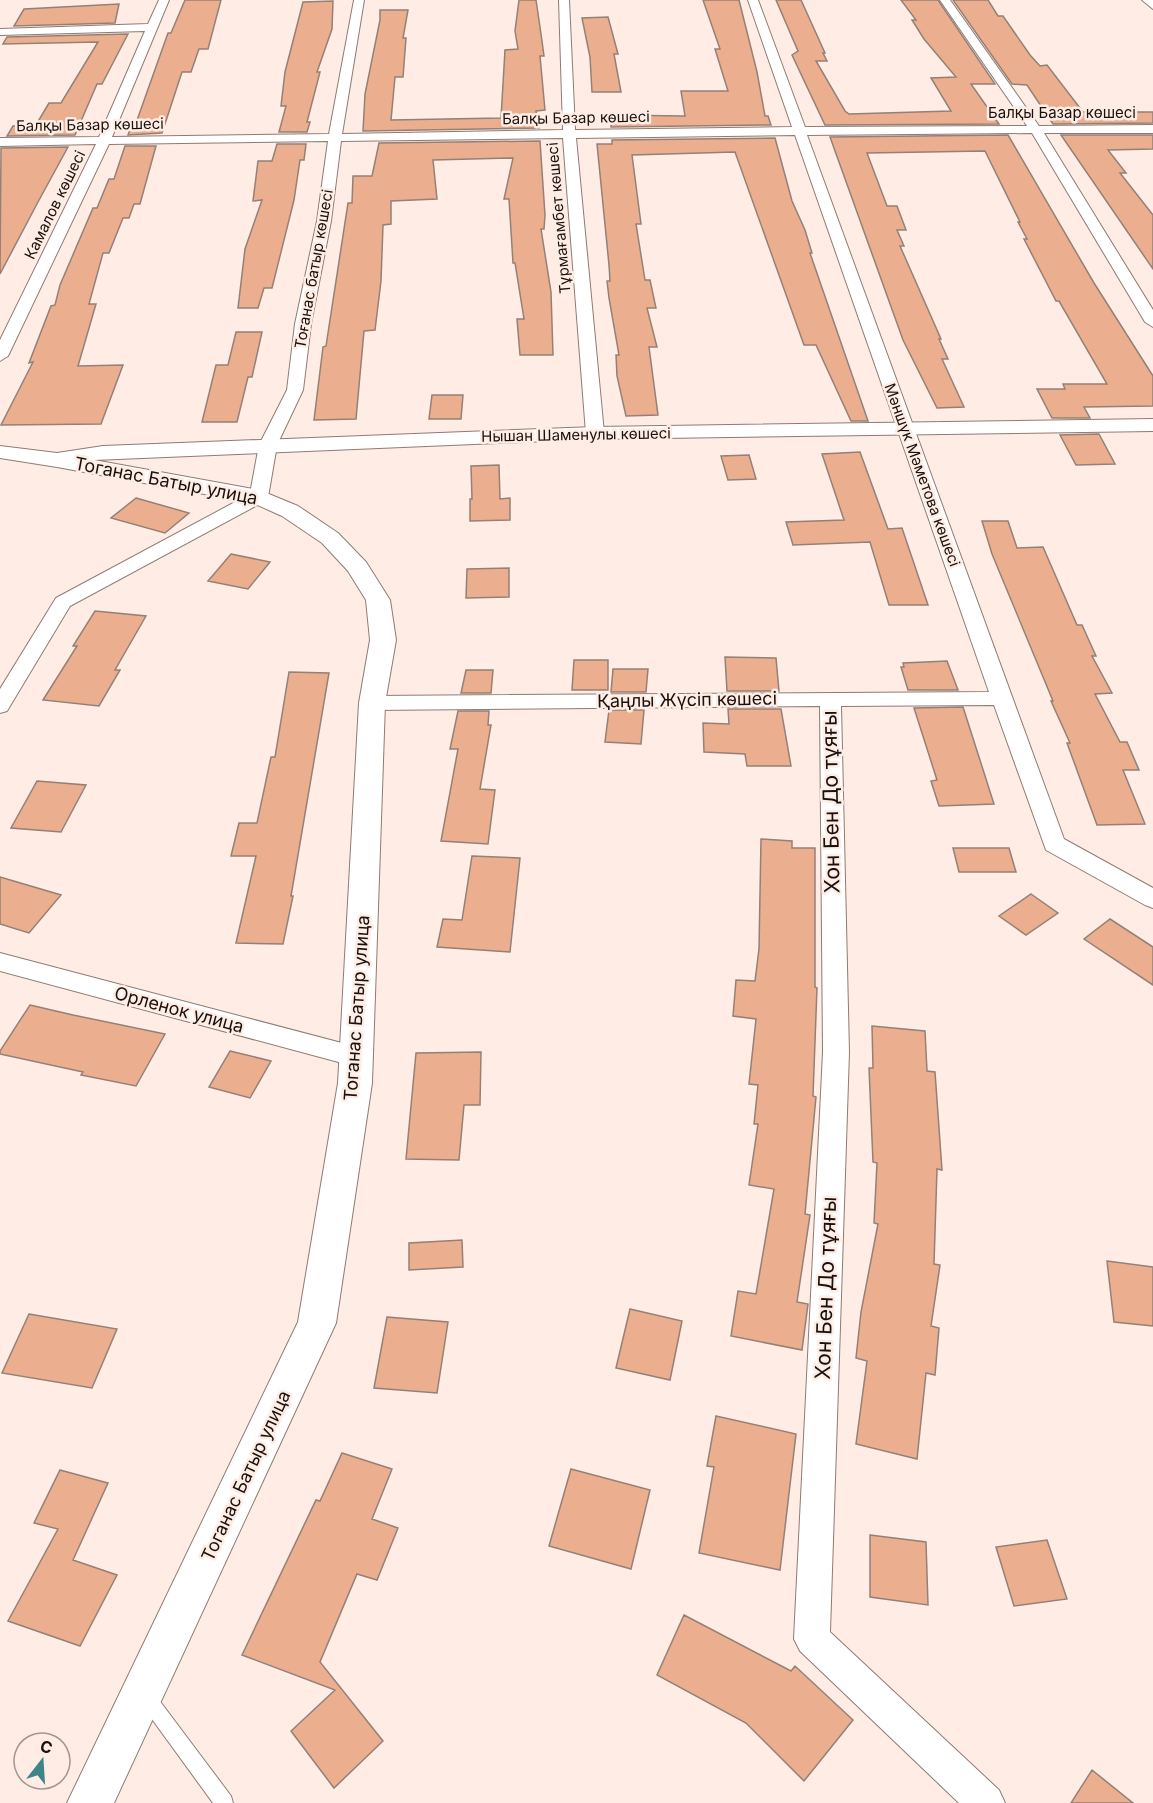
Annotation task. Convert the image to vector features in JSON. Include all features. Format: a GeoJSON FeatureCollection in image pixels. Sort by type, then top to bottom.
{"type":"FeatureCollection","features":[{"type":"Feature","properties":{"kind":"street","name":"Камалов көшесі"},"geometry":{"type":"LineString","coordinates":[[0,356],[104,141],[164,0]]}},
{"type":"Feature","properties":{"kind":"street","name":"Тоғанас батыр көшесі"},"geometry":{"type":"LineString","coordinates":[[259,497],[268,445],[295,390],[303,324],[324,221],[332,155],[359,0]]}},
{"type":"Feature","properties":{"kind":"street","name":"Тұрмағамбет көшесі"},"geometry":{"type":"LineString","coordinates":[[564,0],[569,135],[595,433]]}},
{"type":"Feature","properties":{"kind":"street","name":"Мәншүк Мәметова көшесі"},"geometry":{"type":"LineString","coordinates":[[753,0],[1054,844],[1153,899]]}},
{"type":"Feature","properties":{"kind":"street"},"geometry":{"type":"LineString","coordinates":[[945,0],[1036,130],[1153,322]]}},
{"type":"Feature","properties":{"kind":"street"},"geometry":{"type":"LineString","coordinates":[[1147,0],[1153,6]]}},
{"type":"Feature","properties":{"kind":"street"},"geometry":{"type":"LineString","coordinates":[[0,32],[154,27]]}},
{"type":"Feature","properties":{"kind":"street","name":"Балқы Базар көшесі"},"geometry":{"type":"LineString","coordinates":[[0,142],[800,131],[1153,129]]}},
{"type":"Feature","properties":{"kind":"street","name":"Нышан Шаменулы көшесі"},"geometry":{"type":"LineString","coordinates":[[0,452],[57,460],[103,453],[595,433],[1153,425]]}},
{"type":"Feature","properties":{"kind":"street","name":"Тоганас Батыр улица"},"geometry":{"type":"LineString","coordinates":[[57,460],[259,497],[290,511],[330,538],[358,567],[378,600],[383,640],[372,703],[357,1057],[316,1323],[90,1803]]}},
{"type":"Feature","properties":{"kind":"street"},"geometry":{"type":"LineString","coordinates":[[0,706],[63,602],[259,497]]}},
{"type":"Feature","properties":{"kind":"street","name":"Хон Бен До тұяғы"},"geometry":{"type":"LineString","coordinates":[[830,698],[836,1052],[812,1639],[986,1803]]}},
{"type":"Feature","properties":{"kind":"street","name":"Қаңлы Жүсіп көшесі"},"geometry":{"type":"LineString","coordinates":[[372,703],[1002,698]]}},
{"type":"Feature","properties":{"kind":"street","name":"Орленок улица"},"geometry":{"type":"LineString","coordinates":[[0,962],[357,1057]]}},
{"type":"Feature","properties":{"kind":"lane"},"geometry":{"type":"LineString","coordinates":[[143,1692],[224,1803]]}},
{"type":"Feature","properties":{"kind":"building"},"geometry":{"type":"Polygon","coordinates":[[[185,0],[221,0],[208,49],[199,49],[191,72],[182,72],[162,133],[128,135],[132,123],[136,123],[168,33],[171,33],[185,0]]]}},
{"type":"Feature","properties":{"kind":"building"},"geometry":{"type":"Polygon","coordinates":[[[519,0],[536,0],[544,56],[540,56],[545,110],[536,111],[539,128],[363,131],[365,94],[380,10],[408,10],[403,38],[406,38],[403,77],[395,77],[391,120],[501,118],[505,50],[518,49],[515,31],[519,0]]]}},
{"type":"Feature","properties":{"kind":"building"},"geometry":{"type":"Polygon","coordinates":[[[703,0],[739,0],[757,72],[765,116],[768,116],[771,125],[611,127],[611,115],[685,116],[681,91],[728,91],[715,49],[720,49],[703,0]]]}},
{"type":"Feature","properties":{"kind":"building"},"geometry":{"type":"Polygon","coordinates":[[[776,0],[801,0],[827,61],[816,61],[845,111],[849,114],[951,111],[931,78],[956,77],[924,39],[912,20],[916,20],[901,0],[938,0],[995,84],[971,84],[999,124],[825,125],[792,55],[798,51],[776,0]]]}},
{"type":"Feature","properties":{"kind":"building"},"geometry":{"type":"Polygon","coordinates":[[[953,0],[988,0],[998,16],[1003,16],[1030,55],[1040,66],[1047,65],[1083,112],[1153,112],[1153,123],[1053,124],[1027,85],[1012,84],[953,0]]]}},
{"type":"Feature","properties":{"kind":"building"},"geometry":{"type":"Polygon","coordinates":[[[333,1],[332,29],[317,72],[320,72],[307,122],[310,122],[307,132],[279,132],[286,106],[281,106],[285,72],[303,2],[333,1]]]}},
{"type":"Feature","properties":{"kind":"building"},"geometry":{"type":"Polygon","coordinates":[[[119,4],[115,23],[14,26],[24,9],[119,4]]]}},
{"type":"Feature","properties":{"kind":"building"},"geometry":{"type":"Polygon","coordinates":[[[608,17],[618,54],[614,54],[621,92],[592,92],[590,57],[582,18],[608,17]]]}},
{"type":"Feature","properties":{"kind":"building"},"geometry":{"type":"Polygon","coordinates":[[[128,34],[102,84],[97,84],[75,135],[7,136],[13,126],[36,125],[49,103],[61,103],[98,42],[3,44],[7,37],[128,34]]]}},
{"type":"Feature","properties":{"kind":"building"},"geometry":{"type":"Polygon","coordinates":[[[1008,135],[1094,283],[1153,376],[1153,406],[1084,407],[1090,418],[1052,418],[1037,389],[1065,389],[1063,384],[1107,384],[1059,301],[1056,301],[1024,239],[1027,239],[1018,222],[1020,222],[985,151],[867,153],[887,206],[897,206],[906,230],[897,230],[904,246],[900,246],[941,339],[939,339],[948,359],[942,359],[964,407],[937,408],[903,340],[830,137],[1008,135]]]}},
{"type":"Feature","properties":{"kind":"building"},"geometry":{"type":"Polygon","coordinates":[[[1061,135],[1153,135],[1153,149],[1108,150],[1126,173],[1120,173],[1153,215],[1153,269],[1061,135]]]}},
{"type":"Feature","properties":{"kind":"building"},"geometry":{"type":"Polygon","coordinates":[[[775,138],[792,201],[805,230],[812,253],[810,253],[868,421],[851,421],[816,345],[804,345],[735,152],[632,155],[641,224],[636,224],[645,280],[650,280],[656,308],[647,308],[657,347],[649,347],[658,415],[626,416],[617,376],[616,355],[619,355],[607,281],[610,281],[609,265],[597,144],[612,144],[612,140],[775,138]]]}},
{"type":"Feature","properties":{"kind":"building"},"geometry":{"type":"Polygon","coordinates":[[[540,141],[545,215],[544,229],[541,229],[551,292],[553,355],[520,355],[517,319],[524,319],[515,263],[513,263],[509,199],[504,199],[513,158],[433,160],[437,199],[391,201],[391,224],[383,225],[381,281],[375,330],[364,331],[356,419],[314,420],[323,347],[326,346],[348,203],[352,203],[353,176],[372,176],[379,143],[540,141]]]}},
{"type":"Feature","properties":{"kind":"building"},"geometry":{"type":"Polygon","coordinates":[[[277,144],[306,144],[304,160],[300,160],[294,200],[272,288],[264,288],[258,308],[238,308],[245,249],[262,200],[253,201],[258,161],[272,161],[277,144]]]}},
{"type":"Feature","properties":{"kind":"building"},"geometry":{"type":"Polygon","coordinates":[[[125,146],[156,146],[140,204],[134,204],[129,218],[123,218],[109,253],[103,253],[89,304],[96,304],[78,366],[123,365],[101,424],[1,425],[33,362],[29,363],[51,306],[55,305],[60,285],[93,208],[97,208],[109,179],[114,179],[125,146]]]}},
{"type":"Feature","properties":{"kind":"building"},"geometry":{"type":"Polygon","coordinates":[[[68,147],[38,202],[0,274],[1,148],[68,147]]]}},
{"type":"Feature","properties":{"kind":"building"},"geometry":{"type":"Polygon","coordinates":[[[236,332],[262,332],[252,377],[248,377],[237,422],[202,422],[216,365],[228,365],[236,332]]]}},
{"type":"Feature","properties":{"kind":"building"},"geometry":{"type":"Polygon","coordinates":[[[432,395],[463,395],[461,419],[429,419],[432,395]]]}},
{"type":"Feature","properties":{"kind":"building"},"geometry":{"type":"Polygon","coordinates":[[[1099,434],[1115,464],[1076,465],[1060,435],[1099,434]]]}},
{"type":"Feature","properties":{"kind":"building"},"geometry":{"type":"Polygon","coordinates":[[[860,452],[888,529],[902,528],[928,605],[889,605],[870,542],[793,545],[786,522],[844,520],[822,454],[860,452]]]}},
{"type":"Feature","properties":{"kind":"building"},"geometry":{"type":"Polygon","coordinates":[[[749,455],[756,479],[728,480],[721,456],[749,455]]]}},
{"type":"Feature","properties":{"kind":"building"},"geometry":{"type":"Polygon","coordinates":[[[499,465],[500,499],[510,498],[510,520],[470,521],[471,466],[499,465]]]}},
{"type":"Feature","properties":{"kind":"building"},"geometry":{"type":"Polygon","coordinates":[[[136,498],[189,513],[165,533],[111,518],[136,498]]]}},
{"type":"Feature","properties":{"kind":"building"},"geometry":{"type":"Polygon","coordinates":[[[982,521],[1008,521],[1017,548],[1043,547],[1077,625],[1082,625],[1096,656],[1092,656],[1112,693],[1095,694],[1120,742],[1127,742],[1139,770],[1123,770],[1145,824],[1097,825],[1067,743],[1070,743],[992,554],[982,521]]]}},
{"type":"Feature","properties":{"kind":"building"},"geometry":{"type":"Polygon","coordinates":[[[231,554],[270,562],[248,589],[208,581],[231,554]]]}},
{"type":"Feature","properties":{"kind":"building"},"geometry":{"type":"Polygon","coordinates":[[[509,568],[509,597],[466,598],[467,569],[509,568]]]}},
{"type":"Feature","properties":{"kind":"building"},"geometry":{"type":"Polygon","coordinates":[[[95,611],[146,616],[115,670],[120,670],[99,706],[43,700],[77,646],[73,646],[95,611]]]}},
{"type":"Feature","properties":{"kind":"building"},"geometry":{"type":"Polygon","coordinates":[[[725,657],[776,658],[779,691],[727,691],[725,657]]]}},
{"type":"Feature","properties":{"kind":"building"},"geometry":{"type":"Polygon","coordinates":[[[574,660],[608,660],[608,690],[572,690],[574,660]]]}},
{"type":"Feature","properties":{"kind":"building"},"geometry":{"type":"Polygon","coordinates":[[[947,661],[958,690],[908,690],[901,667],[904,667],[903,663],[947,661]]]}},
{"type":"Feature","properties":{"kind":"building"},"geometry":{"type":"Polygon","coordinates":[[[613,669],[648,669],[646,692],[611,692],[613,669]]]}},
{"type":"Feature","properties":{"kind":"building"},"geometry":{"type":"Polygon","coordinates":[[[466,670],[493,670],[491,693],[461,693],[466,670]]]}},
{"type":"Feature","properties":{"kind":"building"},"geometry":{"type":"Polygon","coordinates":[[[289,672],[329,673],[291,896],[293,896],[283,944],[236,943],[256,856],[231,856],[239,823],[257,823],[271,757],[275,757],[289,672]]]}},
{"type":"Feature","properties":{"kind":"building"},"geometry":{"type":"Polygon","coordinates":[[[963,707],[994,804],[939,806],[931,781],[937,780],[914,708],[963,707]]]}},
{"type":"Feature","properties":{"kind":"building"},"geometry":{"type":"Polygon","coordinates":[[[728,709],[781,709],[791,766],[747,766],[745,754],[704,752],[703,723],[729,724],[728,709]]]}},
{"type":"Feature","properties":{"kind":"building"},"geometry":{"type":"Polygon","coordinates":[[[609,710],[644,710],[641,744],[605,742],[609,710]]]}},
{"type":"Feature","properties":{"kind":"building"},"geometry":{"type":"Polygon","coordinates":[[[458,711],[489,711],[488,725],[491,725],[480,789],[495,790],[488,844],[441,841],[458,749],[450,749],[458,711]]]}},
{"type":"Feature","properties":{"kind":"building"},"geometry":{"type":"Polygon","coordinates":[[[37,781],[86,785],[61,832],[11,828],[37,781]]]}},
{"type":"Feature","properties":{"kind":"building"},"geometry":{"type":"Polygon","coordinates":[[[761,839],[792,841],[792,848],[815,848],[815,987],[817,988],[813,1096],[816,1097],[805,1214],[810,1215],[797,1302],[808,1304],[802,1350],[731,1336],[738,1291],[756,1294],[774,1189],[749,1185],[758,1124],[754,1124],[758,1085],[749,1084],[756,1019],[733,1016],[736,980],[755,981],[759,949],[761,839]]]}},
{"type":"Feature","properties":{"kind":"building"},"geometry":{"type":"Polygon","coordinates":[[[953,848],[1009,848],[1016,872],[959,872],[953,848]]]}},
{"type":"Feature","properties":{"kind":"building"},"geometry":{"type":"Polygon","coordinates":[[[472,856],[520,858],[510,952],[437,947],[443,919],[462,920],[472,856]]]}},
{"type":"Feature","properties":{"kind":"building"},"geometry":{"type":"Polygon","coordinates":[[[0,877],[61,895],[29,933],[0,924],[0,877]]]}},
{"type":"Feature","properties":{"kind":"building"},"geometry":{"type":"Polygon","coordinates":[[[1031,894],[1058,913],[1026,935],[999,916],[1031,894]]]}},
{"type":"Feature","properties":{"kind":"building"},"geometry":{"type":"Polygon","coordinates":[[[1110,919],[1153,947],[1153,985],[1084,939],[1110,919]]]}},
{"type":"Feature","properties":{"kind":"building"},"geometry":{"type":"Polygon","coordinates":[[[30,1005],[165,1034],[136,1086],[81,1075],[83,1072],[0,1054],[30,1005]]]}},
{"type":"Feature","properties":{"kind":"building"},"geometry":{"type":"Polygon","coordinates":[[[872,1026],[925,1031],[927,1071],[935,1072],[942,1170],[937,1169],[934,1264],[940,1265],[931,1326],[939,1328],[935,1375],[926,1373],[917,1459],[856,1444],[867,1361],[856,1358],[861,1312],[878,1224],[874,1223],[877,1163],[873,1162],[869,1068],[873,1068],[872,1026]]]}},
{"type":"Feature","properties":{"kind":"building"},"geometry":{"type":"Polygon","coordinates":[[[230,1051],[271,1061],[250,1098],[209,1087],[230,1051]]]}},
{"type":"Feature","properties":{"kind":"building"},"geometry":{"type":"Polygon","coordinates":[[[481,1052],[480,1105],[464,1105],[459,1160],[406,1159],[416,1053],[481,1052]]]}},
{"type":"Feature","properties":{"kind":"building"},"geometry":{"type":"Polygon","coordinates":[[[462,1240],[463,1267],[409,1270],[409,1243],[462,1240]]]}},
{"type":"Feature","properties":{"kind":"building"},"geometry":{"type":"Polygon","coordinates":[[[1107,1261],[1153,1267],[1153,1326],[1114,1322],[1107,1261]]]}},
{"type":"Feature","properties":{"kind":"building"},"geometry":{"type":"Polygon","coordinates":[[[630,1309],[682,1321],[670,1380],[616,1368],[630,1309]]]}},
{"type":"Feature","properties":{"kind":"building"},"geometry":{"type":"Polygon","coordinates":[[[29,1314],[117,1329],[92,1388],[2,1373],[29,1314]]]}},
{"type":"Feature","properties":{"kind":"building"},"geometry":{"type":"Polygon","coordinates":[[[387,1317],[448,1322],[437,1393],[374,1388],[387,1317]]]}},
{"type":"Feature","properties":{"kind":"building"},"geometry":{"type":"Polygon","coordinates":[[[716,1416],[796,1434],[780,1570],[699,1553],[714,1467],[707,1466],[716,1416]]]}},
{"type":"Feature","properties":{"kind":"building"},"geometry":{"type":"Polygon","coordinates":[[[342,1453],[392,1469],[372,1519],[398,1528],[377,1580],[357,1574],[320,1662],[383,1741],[334,1788],[291,1731],[335,1690],[242,1655],[316,1500],[320,1501],[342,1453]]]}},
{"type":"Feature","properties":{"kind":"building"},"geometry":{"type":"Polygon","coordinates":[[[571,1469],[650,1490],[631,1569],[549,1546],[571,1469]]]}},
{"type":"Feature","properties":{"kind":"building"},"geometry":{"type":"Polygon","coordinates":[[[60,1470],[108,1483],[73,1560],[117,1575],[80,1646],[8,1621],[58,1529],[34,1523],[60,1470]]]}},
{"type":"Feature","properties":{"kind":"building"},"geometry":{"type":"Polygon","coordinates":[[[870,1535],[926,1542],[928,1605],[870,1597],[870,1535]]]}},
{"type":"Feature","properties":{"kind":"building"},"geometry":{"type":"Polygon","coordinates":[[[1047,1540],[1067,1599],[1014,1606],[996,1547],[1047,1540]]]}},
{"type":"Feature","properties":{"kind":"building"},"geometry":{"type":"Polygon","coordinates":[[[684,1615],[791,1671],[795,1666],[853,1720],[804,1781],[746,1723],[657,1675],[684,1615]]]}},
{"type":"Feature","properties":{"kind":"building"},"geometry":{"type":"Polygon","coordinates":[[[1092,1770],[1133,1803],[1071,1803],[1092,1770]]]}}]}
